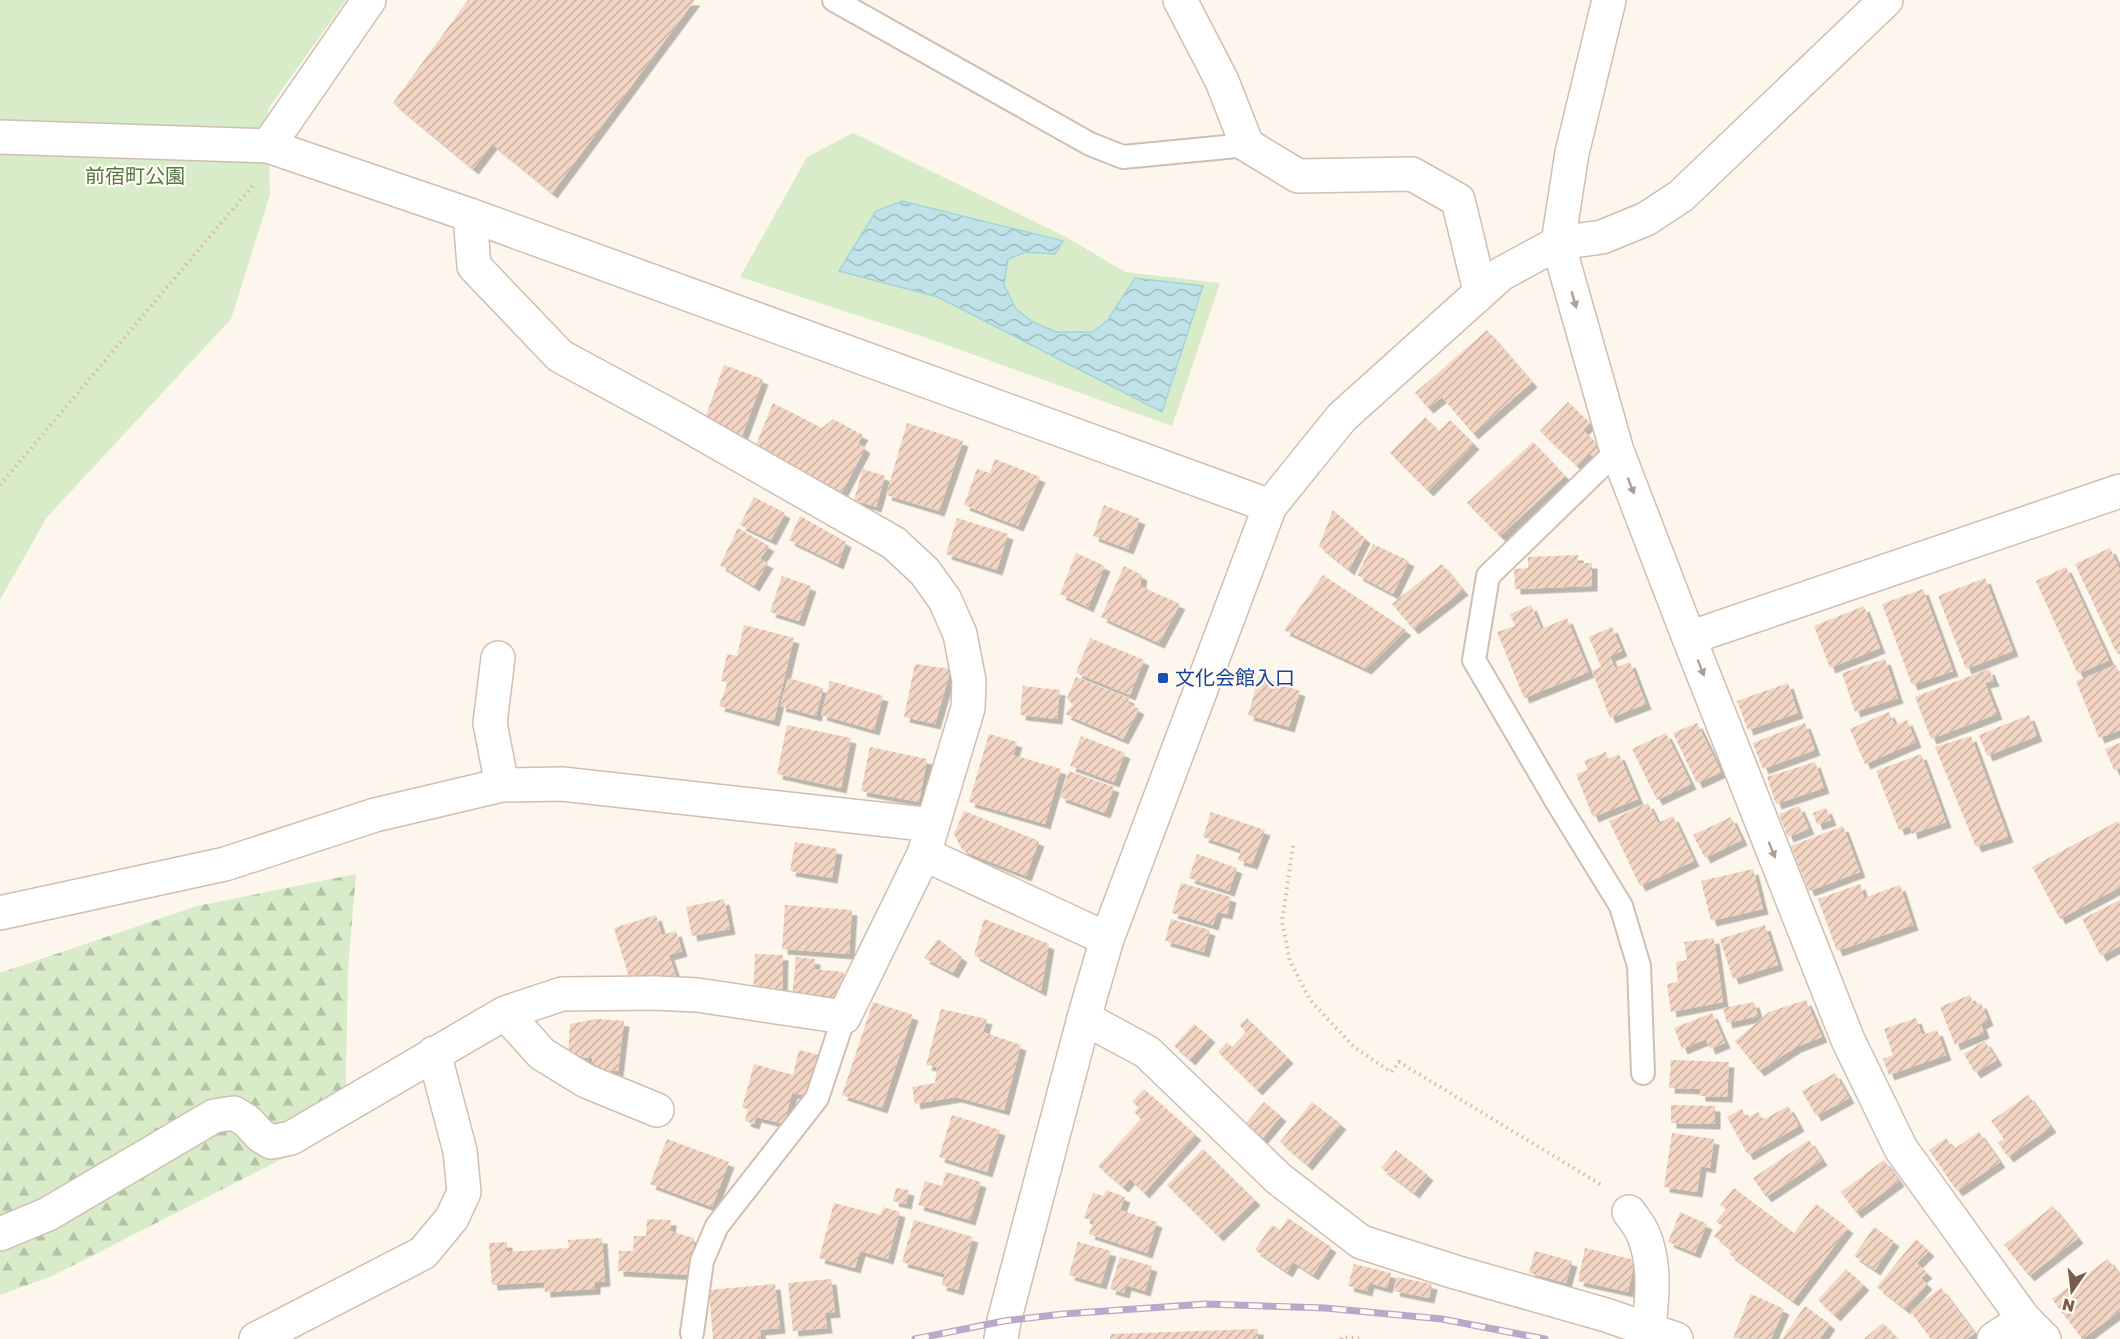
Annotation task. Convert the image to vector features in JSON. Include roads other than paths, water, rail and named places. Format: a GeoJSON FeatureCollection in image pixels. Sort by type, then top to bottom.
{"type":"FeatureCollection","features":[{"type":"Feature","properties":{"kind":"street"},"geometry":{"type":"LineString","coordinates":[[268,146],[369,0]]}},
{"type":"Feature","properties":{"kind":"street"},"geometry":{"type":"LineString","coordinates":[[1180,0],[1222,81],[1247,145],[1298,176],[1412,174],[1458,200],[1480,291]]}},
{"type":"Feature","properties":{"kind":"street"},"geometry":{"type":"LineString","coordinates":[[1610,0],[1572,153],[1558,243],[1617,451],[1848,1040],[1901,1149],[2034,1329],[1994,1339]]}},
{"type":"Feature","properties":{"kind":"street"},"geometry":{"type":"LineString","coordinates":[[1001,1339],[1083,1018],[1107,939],[1270,506],[1342,417],[1480,291],[1501,274],[1558,243],[1602,237],[1646,219],[1682,196],[1886,0]]}},
{"type":"Feature","properties":{"kind":"street"},"geometry":{"type":"LineString","coordinates":[[0,137],[268,146],[470,215],[1270,506]]}},
{"type":"Feature","properties":{"kind":"street"},"geometry":{"type":"LineString","coordinates":[[0,1234],[48,1214],[214,1116],[234,1113],[271,1142],[291,1138],[504,1013],[562,994],[697,995],[844,1017],[929,840],[968,708],[969,681],[960,634],[945,600],[925,572],[894,543],[673,417],[560,356],[474,266],[470,215]]}},
{"type":"Feature","properties":{"kind":"street"},"geometry":{"type":"LineString","coordinates":[[1689,639],[2120,491]]}},
{"type":"Feature","properties":{"kind":"street"},"geometry":{"type":"LineString","coordinates":[[498,658],[490,723],[502,784]]}},
{"type":"Feature","properties":{"kind":"street"},"geometry":{"type":"LineString","coordinates":[[0,913],[225,864],[375,815],[502,784],[562,784],[929,840],[1107,939]]}},
{"type":"Feature","properties":{"kind":"street"},"geometry":{"type":"LineString","coordinates":[[504,1013],[542,1054],[586,1081],[657,1110]]}},
{"type":"Feature","properties":{"kind":"street"},"geometry":{"type":"LineString","coordinates":[[1083,1018],[1147,1052],[1279,1179],[1361,1242],[1663,1334],[1653,1286],[1651,1261],[1644,1234],[1629,1212]]}},
{"type":"Feature","properties":{"kind":"street"},"geometry":{"type":"LineString","coordinates":[[256,1339],[423,1253],[452,1218],[464,1192],[460,1151],[434,1053]]}},
{"type":"Feature","properties":{"kind":"lane"},"geometry":{"type":"LineString","coordinates":[[834,0],[1090,144],[1123,156],[1247,145]]}},
{"type":"Feature","properties":{"kind":"lane"},"geometry":{"type":"LineString","coordinates":[[1617,451],[1488,576],[1474,660],[1621,906],[1639,966],[1643,1073]]}},
{"type":"Feature","properties":{"kind":"lane"},"geometry":{"type":"LineString","coordinates":[[692,1333],[702,1261],[717,1226],[817,1098],[844,1017]]}},
{"type":"Feature","properties":{"kind":"water"},"geometry":{"type":"Polygon","coordinates":[[[902,201],[1063,241],[1055,254],[1026,252],[1008,259],[1004,285],[1016,309],[1033,322],[1056,332],[1092,332],[1107,321],[1135,278],[1203,286],[1162,412],[938,297],[839,271],[876,211],[902,201]]]}},
{"type":"Feature","properties":{"kind":"railway"},"geometry":{"type":"LineString","coordinates":[[915,1339],[1004,1321],[1063,1314],[1206,1304],[1325,1308],[1442,1319],[1545,1339]]}},
{"type":"Feature","properties":{"kind":"place","name":"文化会館入口"},"geometry":{"type":"Point","coordinates":[1163,678]}},
{"type":"Feature","properties":{"kind":"park label","name":"前宿町公園"},"geometry":{"type":"Point","coordinates":[135,176]}}]}
